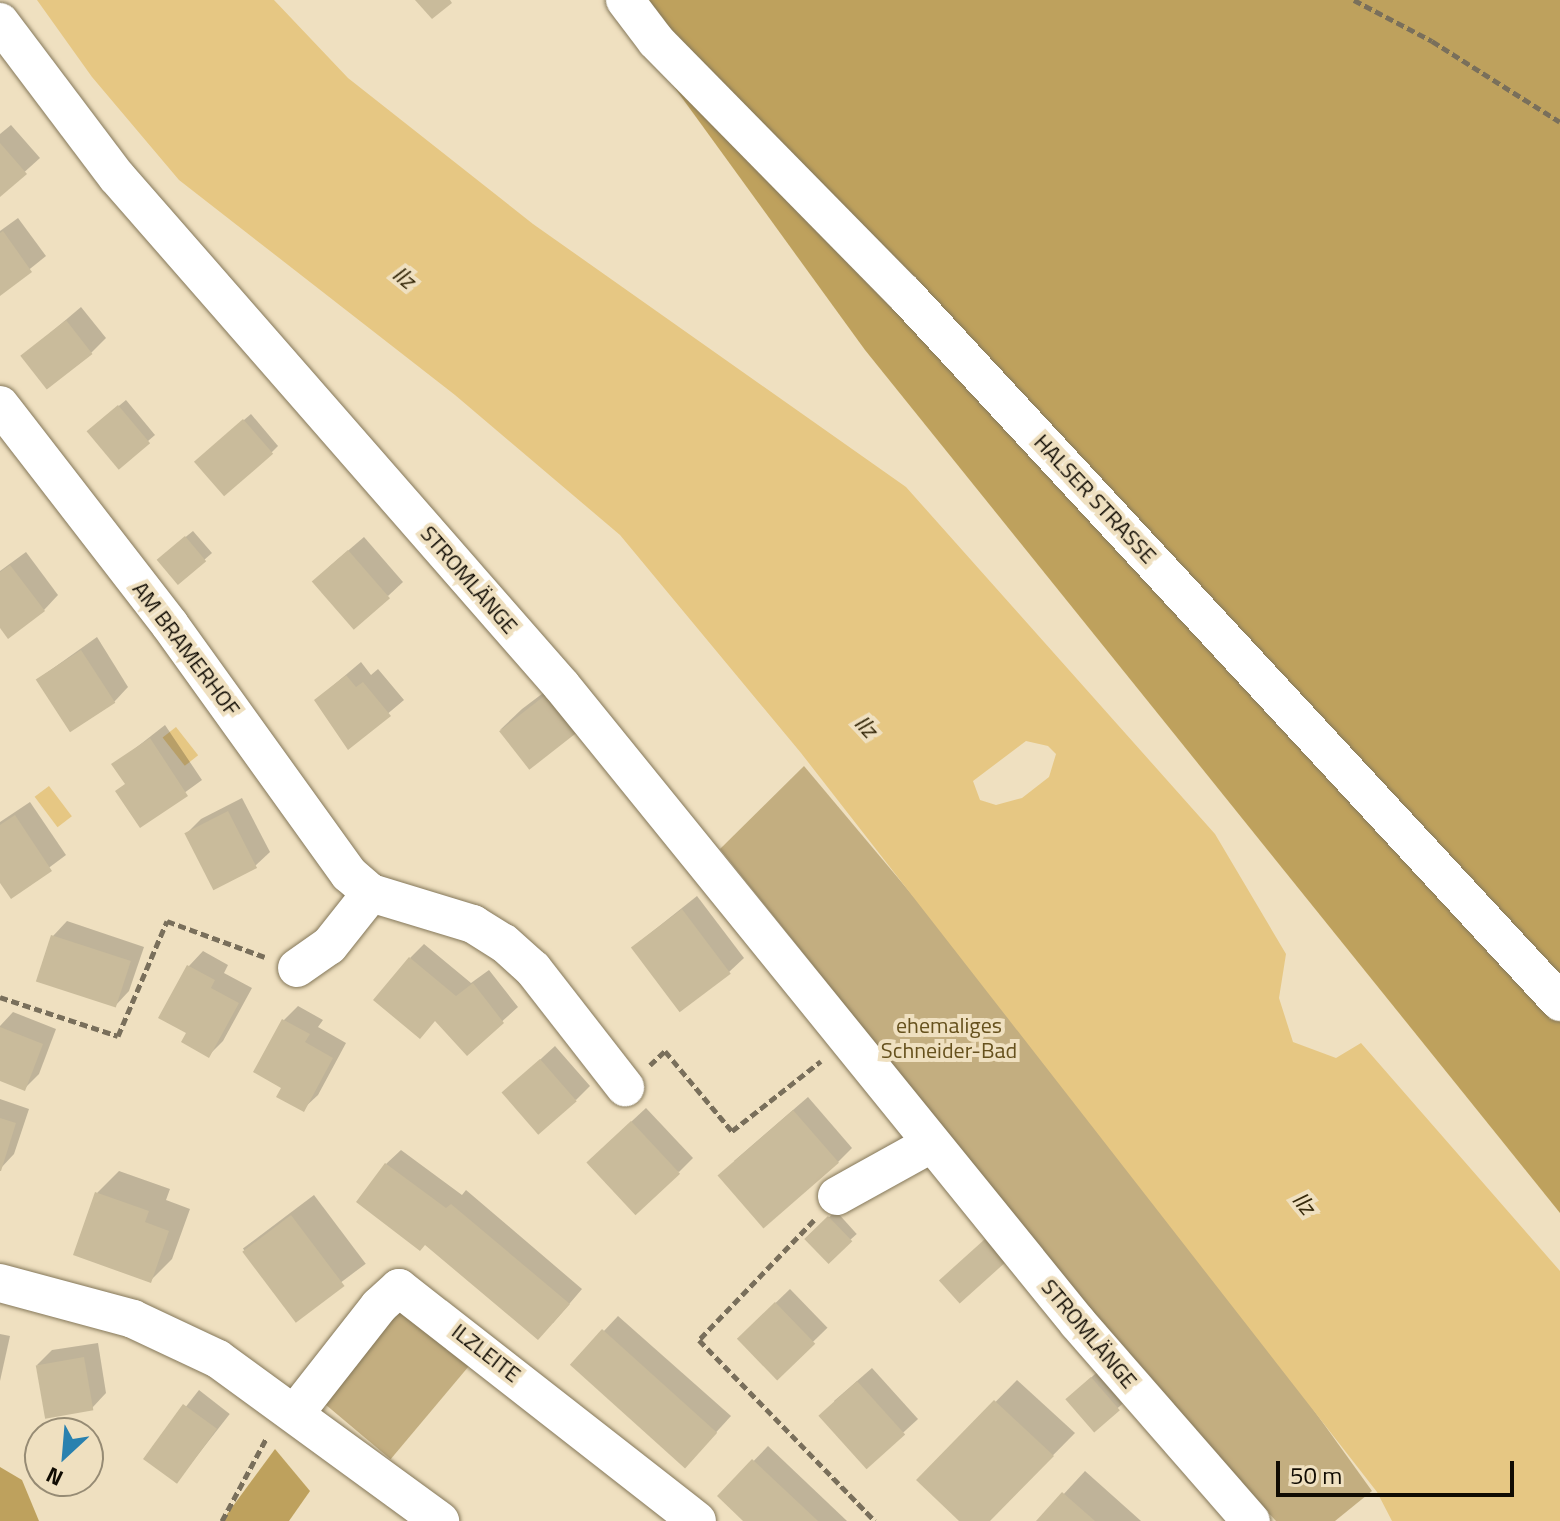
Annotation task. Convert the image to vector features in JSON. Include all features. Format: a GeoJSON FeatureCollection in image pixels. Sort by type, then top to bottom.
{"type":"FeatureCollection","features":[{"type":"Feature","properties":{"kind":"street","name":"HALSER STRASSE"},"geometry":{"type":"LineString","coordinates":[[625,0],[656,41],[915,305],[1560,1002]]}},
{"type":"Feature","properties":{"kind":"street","name":"STROMLÄNGE"},"geometry":{"type":"LineString","coordinates":[[0,22],[117,177],[561,685],[1078,1323],[1251,1521]]}},
{"type":"Feature","properties":{"kind":"street","name":"AM BRAMERHOF"},"geometry":{"type":"LineString","coordinates":[[0,405],[170,625],[349,874],[371,893],[473,924],[504,943],[533,969],[625,1087]]}},
{"type":"Feature","properties":{"kind":"street"},"geometry":{"type":"LineString","coordinates":[[297,968],[329,946],[371,893]]}},
{"type":"Feature","properties":{"kind":"street"},"geometry":{"type":"LineString","coordinates":[[837,1196],[931,1144]]}},
{"type":"Feature","properties":{"kind":"street"},"geometry":{"type":"LineString","coordinates":[[0,1283],[133,1319],[218,1359],[283,1422],[440,1521]]}},
{"type":"Feature","properties":{"kind":"street","name":"ILZLEITE"},"geometry":{"type":"LineString","coordinates":[[283,1422],[399,1288],[697,1521]]}},
{"type":"Feature","properties":{"kind":"path"},"geometry":{"type":"LineString","coordinates":[[1354,0],[1560,122]]}},
{"type":"Feature","properties":{"kind":"path"},"geometry":{"type":"LineString","coordinates":[[0,997],[118,1036],[167,921],[297,968]]}},
{"type":"Feature","properties":{"kind":"path"},"geometry":{"type":"LineString","coordinates":[[665,1051],[732,1131],[847,1041]]}},
{"type":"Feature","properties":{"kind":"path"},"geometry":{"type":"LineString","coordinates":[[837,1196],[699,1340],[875,1521]]}},
{"type":"Feature","properties":{"kind":"path"},"geometry":{"type":"LineString","coordinates":[[222,1521],[283,1422]]}},
{"type":"Feature","properties":{"kind":"green space","name":"ehemaliges Schneider-Bad"},"geometry":{"type":"Polygon","coordinates":[[[804,766],[998,997],[1187,1234],[1372,1491],[1335,1521],[1276,1521],[1148,1384],[720,849],[804,766]]]}},
{"type":"Feature","properties":{"kind":"green space"},"geometry":{"type":"Polygon","coordinates":[[[405,1299],[475,1358],[391,1459],[320,1400],[405,1299]]]}},
{"type":"Feature","properties":{"kind":"shaded area"},"geometry":{"type":"Polygon","coordinates":[[[611,0],[1560,0],[1560,1213],[865,350],[611,0]]]}},
{"type":"Feature","properties":{"kind":"shaded area"},"geometry":{"type":"Polygon","coordinates":[[[275,1449],[310,1491],[289,1521],[222,1521],[275,1449]]]}},
{"type":"Feature","properties":{"kind":"shaded area"},"geometry":{"type":"Polygon","coordinates":[[[0,1467],[22,1480],[24,1497],[29,1497],[39,1521],[0,1521],[0,1467]]]}},
{"type":"Feature","properties":{"kind":"water","name":"Ilz"},"geometry":{"type":"Polygon","coordinates":[[[37,0],[274,0],[348,78],[533,224],[906,487],[1215,834],[1286,954],[1279,998],[1293,1042],[1336,1058],[1361,1043],[1560,1271],[1560,1521],[1392,1521],[1377,1492],[801,753],[620,535],[455,395],[179,180],[92,77],[37,0]],[[1026,741],[973,781],[980,800],[996,805],[1022,798],[1049,777],[1056,754],[1048,746],[1026,741]]]}},
{"type":"Feature","properties":{"kind":"water"},"geometry":{"type":"Polygon","coordinates":[[[176,727],[198,755],[185,766],[163,737],[176,727]]]}},
{"type":"Feature","properties":{"kind":"water"},"geometry":{"type":"Polygon","coordinates":[[[49,786],[72,816],[57,827],[35,797],[49,786]]]}},
{"type":"Feature","properties":{"kind":"building"},"geometry":{"type":"Polygon","coordinates":[[[415,0],[450,0],[452,3],[432,19],[415,0]]]}},
{"type":"Feature","properties":{"kind":"building"},"geometry":{"type":"Polygon","coordinates":[[[0,143],[27,174],[0,197],[0,143]]]}},
{"type":"Feature","properties":{"kind":"building"},"geometry":{"type":"Polygon","coordinates":[[[3,231],[32,272],[0,296],[0,233],[3,231]]]}},
{"type":"Feature","properties":{"kind":"building"},"geometry":{"type":"Polygon","coordinates":[[[66,320],[92,354],[47,390],[20,356],[66,320]]]}},
{"type":"Feature","properties":{"kind":"building"},"geometry":{"type":"Polygon","coordinates":[[[118,405],[150,443],[119,470],[87,431],[118,405]]]}},
{"type":"Feature","properties":{"kind":"building"},"geometry":{"type":"Polygon","coordinates":[[[243,419],[273,454],[224,496],[194,462],[243,419]]]}},
{"type":"Feature","properties":{"kind":"building"},"geometry":{"type":"Polygon","coordinates":[[[185,536],[206,561],[178,585],[157,560],[185,536]]]}},
{"type":"Feature","properties":{"kind":"building"},"geometry":{"type":"Polygon","coordinates":[[[348,550],[390,598],[354,630],[312,581],[348,550]]]}},
{"type":"Feature","properties":{"kind":"building"},"geometry":{"type":"Polygon","coordinates":[[[10,565],[45,611],[8,639],[0,628],[0,572],[10,565]]]}},
{"type":"Feature","properties":{"kind":"building"},"geometry":{"type":"Polygon","coordinates":[[[81,650],[115,703],[70,732],[36,679],[81,650]]]}},
{"type":"Feature","properties":{"kind":"building"},"geometry":{"type":"Polygon","coordinates":[[[346,675],[356,687],[363,682],[391,716],[348,750],[314,700],[346,675]]]}},
{"type":"Feature","properties":{"kind":"building"},"geometry":{"type":"Polygon","coordinates":[[[548,693],[578,732],[529,770],[499,731],[548,693]]]}},
{"type":"Feature","properties":{"kind":"building"},"geometry":{"type":"Polygon","coordinates":[[[150,738],[188,796],[140,828],[115,791],[125,784],[111,764],[150,738]]]}},
{"type":"Feature","properties":{"kind":"building"},"geometry":{"type":"Polygon","coordinates":[[[228,811],[257,868],[213,890],[184,833],[228,811]]]}},
{"type":"Feature","properties":{"kind":"building"},"geometry":{"type":"Polygon","coordinates":[[[15,815],[52,871],[11,899],[0,883],[0,825],[15,815]]]}},
{"type":"Feature","properties":{"kind":"building"},"geometry":{"type":"Polygon","coordinates":[[[682,909],[731,974],[680,1012],[631,948],[682,909]]]}},
{"type":"Feature","properties":{"kind":"building"},"geometry":{"type":"Polygon","coordinates":[[[51,935],[131,961],[116,1008],[36,982],[51,935]]]}},
{"type":"Feature","properties":{"kind":"building"},"geometry":{"type":"Polygon","coordinates":[[[409,957],[456,996],[473,983],[504,1023],[467,1056],[435,1021],[420,1039],[373,1000],[409,957]]]}},
{"type":"Feature","properties":{"kind":"building"},"geometry":{"type":"Polygon","coordinates":[[[187,965],[215,980],[211,988],[239,1003],[209,1058],[181,1042],[186,1033],[158,1018],[187,965]]]}},
{"type":"Feature","properties":{"kind":"building"},"geometry":{"type":"Polygon","coordinates":[[[282,1019],[310,1034],[305,1042],[333,1058],[304,1112],[276,1097],[281,1088],[253,1072],[282,1019]]]}},
{"type":"Feature","properties":{"kind":"building"},"geometry":{"type":"Polygon","coordinates":[[[0,1027],[43,1044],[25,1091],[0,1081],[0,1027]]]}},
{"type":"Feature","properties":{"kind":"building"},"geometry":{"type":"Polygon","coordinates":[[[540,1059],[577,1101],[538,1135],[502,1092],[540,1059]]]}},
{"type":"Feature","properties":{"kind":"building"},"geometry":{"type":"Polygon","coordinates":[[[793,1110],[839,1163],[763,1228],[718,1176],[793,1110]]]}},
{"type":"Feature","properties":{"kind":"building"},"geometry":{"type":"Polygon","coordinates":[[[0,1118],[16,1123],[1,1171],[0,1171],[0,1118]]]}},
{"type":"Feature","properties":{"kind":"building"},"geometry":{"type":"Polygon","coordinates":[[[631,1121],[680,1174],[635,1215],[586,1163],[631,1121]]]}},
{"type":"Feature","properties":{"kind":"building"},"geometry":{"type":"Polygon","coordinates":[[[385,1163],[446,1208],[451,1204],[570,1304],[538,1340],[425,1245],[420,1251],[356,1202],[385,1163]]]}},
{"type":"Feature","properties":{"kind":"building"},"geometry":{"type":"Polygon","coordinates":[[[95,1192],[149,1211],[145,1222],[169,1231],[151,1283],[73,1255],[95,1192]]]}},
{"type":"Feature","properties":{"kind":"building"},"geometry":{"type":"Polygon","coordinates":[[[291,1215],[345,1286],[296,1323],[242,1252],[291,1215]]]}},
{"type":"Feature","properties":{"kind":"building"},"geometry":{"type":"Polygon","coordinates":[[[828,1216],[852,1241],[829,1264],[804,1239],[828,1216]]]}},
{"type":"Feature","properties":{"kind":"building"},"geometry":{"type":"Polygon","coordinates":[[[985,1239],[1006,1262],[960,1304],[939,1280],[985,1239]]]}},
{"type":"Feature","properties":{"kind":"building"},"geometry":{"type":"Polygon","coordinates":[[[775,1302],[815,1344],[777,1381],[737,1339],[775,1302]]]}},
{"type":"Feature","properties":{"kind":"building"},"geometry":{"type":"Polygon","coordinates":[[[602,1329],[717,1433],[685,1468],[570,1365],[602,1329]]]}},
{"type":"Feature","properties":{"kind":"building"},"geometry":{"type":"Polygon","coordinates":[[[84,1357],[93,1410],[45,1417],[36,1366],[84,1357]]]}},
{"type":"Feature","properties":{"kind":"building"},"geometry":{"type":"Polygon","coordinates":[[[1091,1377],[1120,1410],[1094,1433],[1065,1399],[1091,1377]]]}},
{"type":"Feature","properties":{"kind":"building"},"geometry":{"type":"Polygon","coordinates":[[[857,1381],[905,1435],[867,1469],[818,1416],[857,1381]]]}},
{"type":"Feature","properties":{"kind":"building"},"geometry":{"type":"Polygon","coordinates":[[[994,1400],[1054,1456],[990,1521],[959,1521],[916,1480],[994,1400]]]}},
{"type":"Feature","properties":{"kind":"building"},"geometry":{"type":"Polygon","coordinates":[[[183,1404],[217,1429],[177,1484],[143,1459],[183,1404]]]}},
{"type":"Feature","properties":{"kind":"building"},"geometry":{"type":"Polygon","coordinates":[[[752,1459],[818,1521],[743,1521],[717,1496],[752,1459]]]}},
{"type":"Feature","properties":{"kind":"building"},"geometry":{"type":"Polygon","coordinates":[[[1062,1492],[1095,1521],[1036,1521],[1062,1492]]]}}]}
